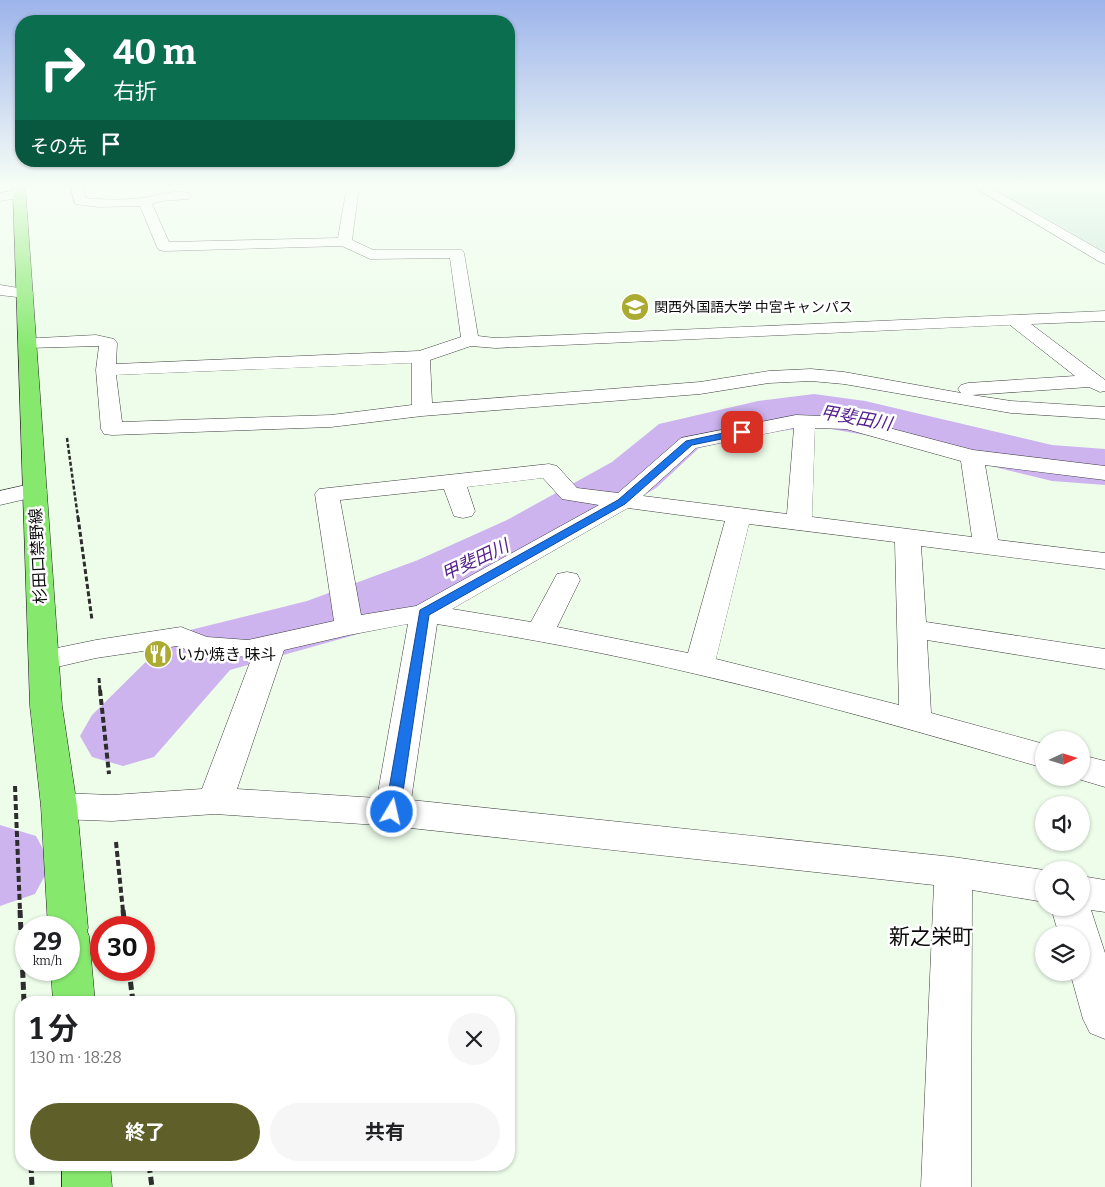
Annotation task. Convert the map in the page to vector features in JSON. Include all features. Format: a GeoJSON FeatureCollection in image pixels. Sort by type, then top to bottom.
{"type":"FeatureCollection","features":[{"type":"Feature","properties":{"kind":"main road","name":"杉田口禁野線"},"geometry":{"type":"LineString","coordinates":[[13,239],[12,291],[27,343],[46,706],[59,806],[67,916]]}},
{"type":"Feature","properties":{"kind":"main road"},"geometry":{"type":"LineString","coordinates":[[72,981],[74,996]]}},
{"type":"Feature","properties":{"kind":"main road"},"geometry":{"type":"LineString","coordinates":[[86,1171],[87,1187]]}},
{"type":"Feature","properties":{"kind":"street"},"geometry":{"type":"LineString","coordinates":[[161,239],[164,247],[345,242],[370,255],[457,253],[470,340]]}},
{"type":"Feature","properties":{"kind":"street"},"geometry":{"type":"LineString","coordinates":[[1071,239],[1105,259]]}},
{"type":"Feature","properties":{"kind":"street"},"geometry":{"type":"LineString","coordinates":[[106,370],[421,357],[470,340],[495,343],[1105,316]]}},
{"type":"Feature","properties":{"kind":"street"},"geometry":{"type":"LineString","coordinates":[[1014,320],[1099,386]]}},
{"type":"Feature","properties":{"kind":"street"},"geometry":{"type":"LineString","coordinates":[[27,343],[96,340],[108,342],[106,370],[112,429],[331,421],[422,410],[700,388],[769,377],[811,375],[844,378],[916,392],[1012,407],[1105,413]]}},
{"type":"Feature","properties":{"kind":"street"},"geometry":{"type":"LineString","coordinates":[[421,357],[422,410]]}},
{"type":"Feature","properties":{"kind":"street"},"geometry":{"type":"LineString","coordinates":[[916,392],[1099,386]]}},
{"type":"Feature","properties":{"kind":"street"},"geometry":{"type":"LineString","coordinates":[[424,613],[617,501],[689,443],[796,421],[847,423],[972,457],[1105,473]]}},
{"type":"Feature","properties":{"kind":"street"},"geometry":{"type":"LineString","coordinates":[[799,524],[805,421]]}},
{"type":"Feature","properties":{"kind":"street"},"geometry":{"type":"LineString","coordinates":[[972,457],[986,547]]}},
{"type":"Feature","properties":{"kind":"street"},"geometry":{"type":"LineString","coordinates":[[348,619],[327,494],[549,471],[570,494],[1105,562]]}},
{"type":"Feature","properties":{"kind":"street"},"geometry":{"type":"LineString","coordinates":[[454,481],[463,511]]}},
{"type":"Feature","properties":{"kind":"street"},"geometry":{"type":"LineString","coordinates":[[0,498],[35,490]]}},
{"type":"Feature","properties":{"kind":"street"},"geometry":{"type":"LineString","coordinates":[[700,665],[739,516]]}},
{"type":"Feature","properties":{"kind":"street"},"geometry":{"type":"LineString","coordinates":[[908,537],[915,720]]}},
{"type":"Feature","properties":{"kind":"street"},"geometry":{"type":"LineString","coordinates":[[540,632],[568,580]]}},
{"type":"Feature","properties":{"kind":"street"},"geometry":{"type":"LineString","coordinates":[[392,812],[424,613]]}},
{"type":"Feature","properties":{"kind":"street"},"geometry":{"type":"LineString","coordinates":[[44,660],[96,649],[181,636],[201,646],[260,646],[348,619],[424,613],[540,632],[700,665],[915,720],[1035,753]]}},
{"type":"Feature","properties":{"kind":"street"},"geometry":{"type":"LineString","coordinates":[[912,629],[1105,659]]}},
{"type":"Feature","properties":{"kind":"street"},"geometry":{"type":"LineString","coordinates":[[215,801],[260,646]]}},
{"type":"Feature","properties":{"kind":"street"},"geometry":{"type":"LineString","coordinates":[[1090,770],[1105,774]]}},
{"type":"Feature","properties":{"kind":"street"},"geometry":{"type":"LineString","coordinates":[[59,806],[112,808],[215,801],[392,812],[953,872],[1035,885]]}},
{"type":"Feature","properties":{"kind":"street"},"geometry":{"type":"LineString","coordinates":[[946,1187],[953,872]]}},
{"type":"Feature","properties":{"kind":"street"},"geometry":{"type":"LineString","coordinates":[[1090,894],[1105,896]]}},
{"type":"Feature","properties":{"kind":"street"},"geometry":{"type":"LineString","coordinates":[[1090,971],[1105,1019]]}},
{"type":"Feature","properties":{"kind":"path"},"geometry":{"type":"LineString","coordinates":[[66,435],[96,649],[124,916]]}},
{"type":"Feature","properties":{"kind":"path"},"geometry":{"type":"LineString","coordinates":[[130,981],[131,996]]}},
{"type":"Feature","properties":{"kind":"path"},"geometry":{"type":"LineString","coordinates":[[31,1171],[32,1187]]}},
{"type":"Feature","properties":{"kind":"path"},"geometry":{"type":"LineString","coordinates":[[150,1171],[152,1187]]}},
{"type":"Feature","properties":{"kind":"green space"},"geometry":{"type":"Polygon","coordinates":[[[1083,239],[1105,239],[1105,252],[1083,239]]]}},
{"type":"Feature","properties":{"kind":"waterway","name":"甲斐田川"},"geometry":{"type":"LineString","coordinates":[[123,736],[202,652],[332,618],[443,575],[531,534],[634,475],[679,436],[758,418],[814,410],[865,418],[1052,463],[1105,467]]}},
{"type":"Feature","properties":{"kind":"place","name":"関西外国語大学 中宮キャンパス"},"geometry":{"type":"Point","coordinates":[635,307]}},
{"type":"Feature","properties":{"kind":"place","name":"いか焼き 味斗"},"geometry":{"type":"Point","coordinates":[158,654]}},
{"type":"Feature","properties":{"kind":"district","name":"新之栄町"},"geometry":{"type":"Point","coordinates":[931,937]}},
{"type":"Feature","properties":{"kind":"route"},"geometry":{"type":"LineString","coordinates":[[392,812],[424,613],[622,502],[689,443],[742,432]]}}]}
